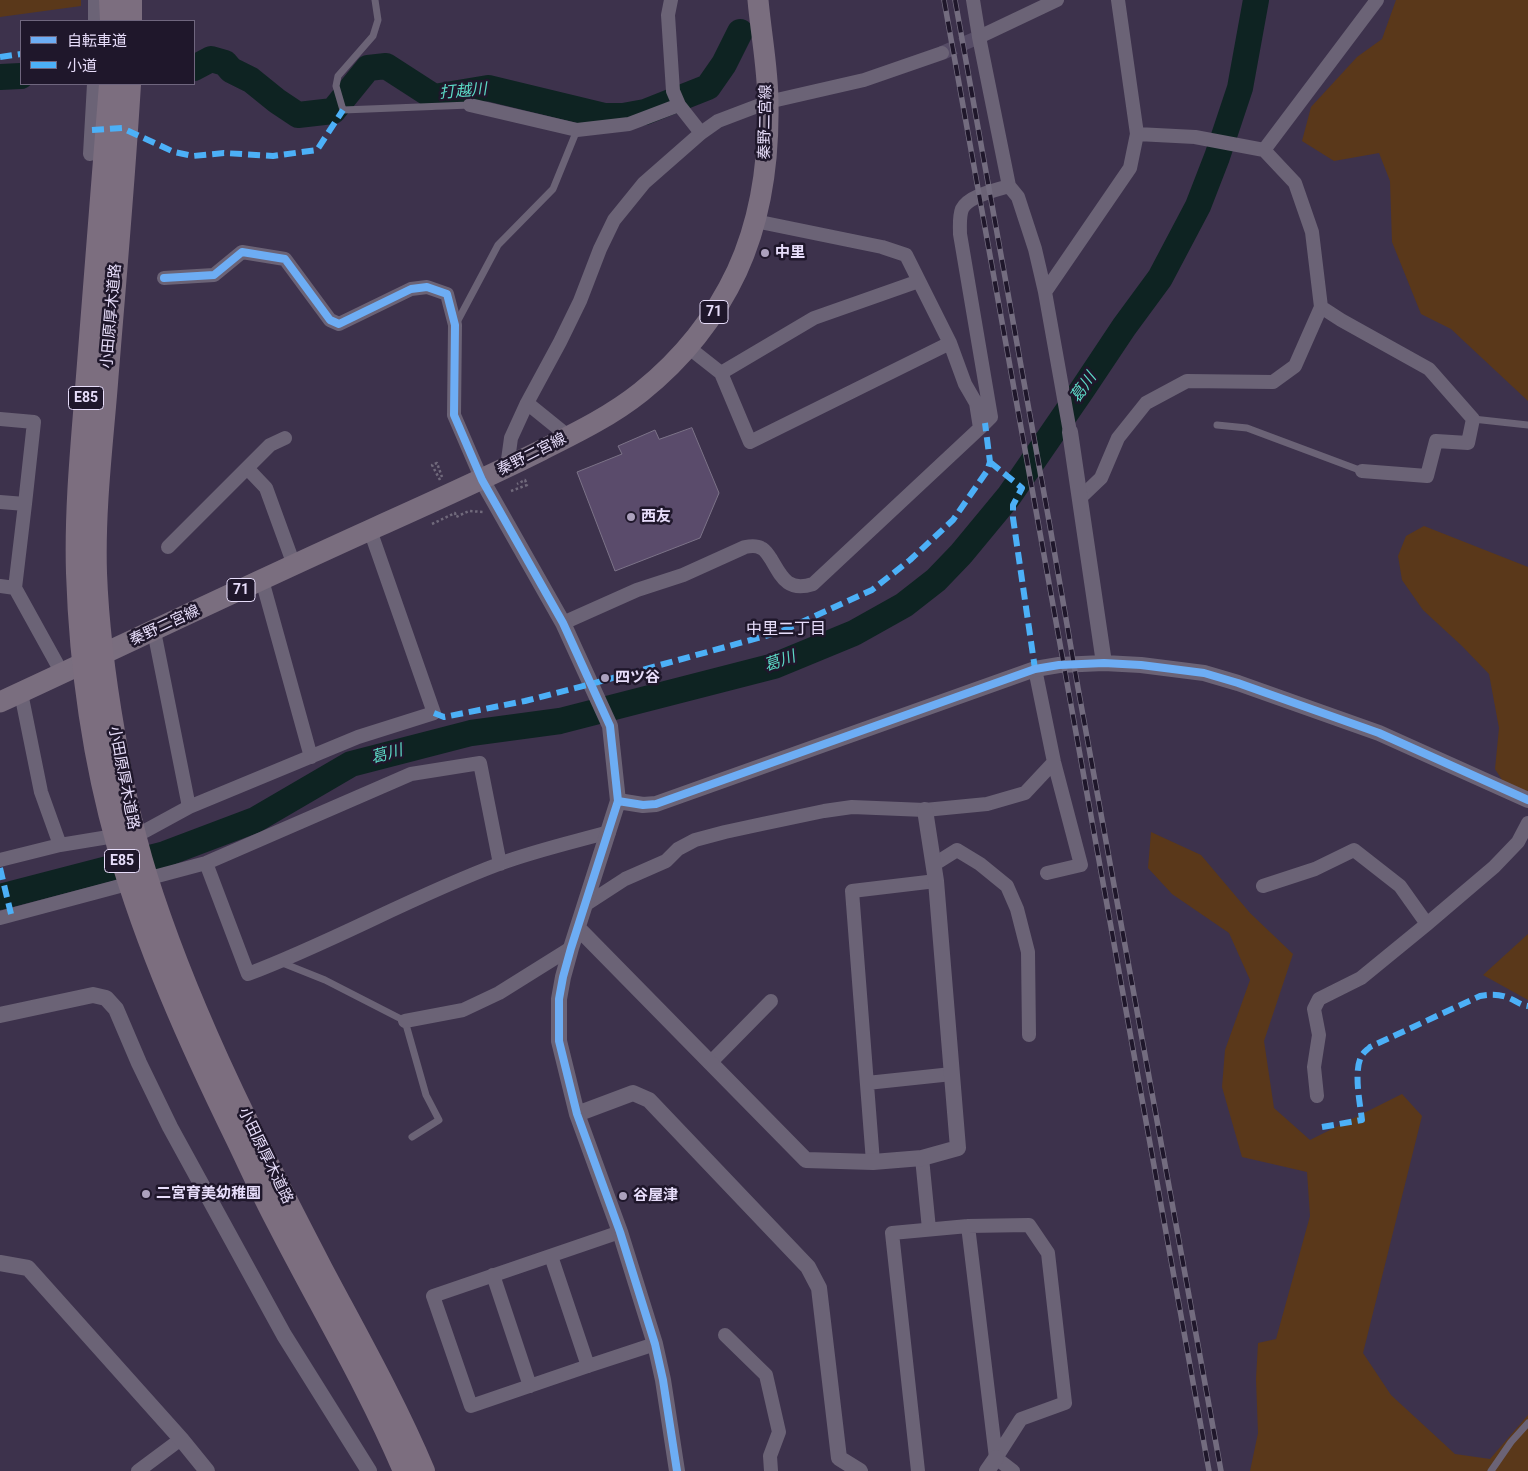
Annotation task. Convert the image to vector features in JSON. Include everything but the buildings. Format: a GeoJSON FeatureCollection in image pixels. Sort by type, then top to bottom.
{"type":"FeatureCollection","features":[{"type":"Feature","properties":{"kind":"highway"},"geometry":{"type":"LineString","coordinates":[[110,0],[111,20]]}},
{"type":"Feature","properties":{"kind":"highway"},"geometry":{"type":"LineString","coordinates":[[131,0],[132,20]]}},
{"type":"Feature","properties":{"kind":"highway","name":"小田原厚木道路"},"geometry":{"type":"LineString","coordinates":[[110,85],[96,571],[91,638],[96,682],[89,711],[100,770],[121,820],[144,898],[164,980],[207,1080],[277,1222],[373,1404],[413,1467]]}},
{"type":"Feature","properties":{"kind":"highway","name":"小田原厚木道路"},"geometry":{"type":"LineString","coordinates":[[107,156],[130,85]]}},
{"type":"Feature","properties":{"kind":"main road","name":"秦野二宮線"},"geometry":{"type":"LineString","coordinates":[[0,702],[482,480],[510,477],[641,392],[670,367],[688,347],[722,299],[740,263],[755,221],[765,166],[768,102],[758,0]]}},
{"type":"Feature","properties":{"kind":"street"},"geometry":{"type":"LineString","coordinates":[[95,0],[95,20]]}},
{"type":"Feature","properties":{"kind":"street"},"geometry":{"type":"LineString","coordinates":[[671,0],[668,16],[673,91],[679,106],[701,133]]}},
{"type":"Feature","properties":{"kind":"street"},"geometry":{"type":"LineString","coordinates":[[973,0],[1008,186],[1018,197],[1035,249],[1045,292],[1070,432],[1104,663]]}},
{"type":"Feature","properties":{"kind":"street"},"geometry":{"type":"LineString","coordinates":[[979,37],[1057,0]]}},
{"type":"Feature","properties":{"kind":"street"},"geometry":{"type":"LineString","coordinates":[[1045,292],[1130,168],[1137,134],[1118,0]]}},
{"type":"Feature","properties":{"kind":"street"},"geometry":{"type":"LineString","coordinates":[[1264,150],[1378,0]]}},
{"type":"Feature","properties":{"kind":"street"},"geometry":{"type":"LineString","coordinates":[[510,477],[511,438],[580,301],[600,249],[614,220],[644,183],[701,133],[718,121],[768,102],[864,80],[942,53]]}},
{"type":"Feature","properties":{"kind":"street"},"geometry":{"type":"LineString","coordinates":[[94,85],[107,156]]}},
{"type":"Feature","properties":{"kind":"street"},"geometry":{"type":"LineString","coordinates":[[470,105],[577,130],[629,124],[679,106]]}},
{"type":"Feature","properties":{"kind":"street"},"geometry":{"type":"LineString","coordinates":[[1080,498],[1101,478],[1118,438],[1146,403],[1187,381],[1273,382],[1295,366],[1321,307],[1312,232],[1295,183],[1264,150],[1194,137],[1137,134]]}},
{"type":"Feature","properties":{"kind":"street"},"geometry":{"type":"LineString","coordinates":[[563,623],[638,590],[683,575],[745,547],[754,546],[767,552],[784,580],[804,587],[813,584],[980,428],[991,417],[960,234],[960,222],[962,209],[973,198],[1008,186]]}},
{"type":"Feature","properties":{"kind":"street"},"geometry":{"type":"LineString","coordinates":[[755,221],[882,247],[906,255],[950,343],[965,384],[976,403],[980,428]]}},
{"type":"Feature","properties":{"kind":"street"},"geometry":{"type":"LineString","coordinates":[[164,278],[214,275],[242,252],[285,259],[330,320],[339,324],[411,290],[428,287],[447,294],[456,325],[454,416],[482,480],[563,623],[610,726],[618,801],[563,977],[560,999],[559,1041],[577,1114],[620,1232],[655,1344],[663,1380],[677,1471]]}},
{"type":"Feature","properties":{"kind":"street"},"geometry":{"type":"LineString","coordinates":[[721,374],[814,318],[920,281]]}},
{"type":"Feature","properties":{"kind":"street"},"geometry":{"type":"LineString","coordinates":[[1321,307],[1429,369],[1473,419],[1468,442],[1436,441],[1427,476],[1362,471]]}},
{"type":"Feature","properties":{"kind":"street"},"geometry":{"type":"LineString","coordinates":[[688,347],[721,374],[750,442],[950,343]]}},
{"type":"Feature","properties":{"kind":"street"},"geometry":{"type":"LineString","coordinates":[[527,403],[569,437]]}},
{"type":"Feature","properties":{"kind":"street"},"geometry":{"type":"LineString","coordinates":[[0,419],[34,422],[15,588],[62,673]]}},
{"type":"Feature","properties":{"kind":"street"},"geometry":{"type":"LineString","coordinates":[[168,547],[270,445],[285,438]]}},
{"type":"Feature","properties":{"kind":"street"},"geometry":{"type":"LineString","coordinates":[[247,468],[266,488],[294,565]]}},
{"type":"Feature","properties":{"kind":"street"},"geometry":{"type":"LineString","coordinates":[[0,502],[25,504]]}},
{"type":"Feature","properties":{"kind":"street"},"geometry":{"type":"LineString","coordinates":[[0,860],[60,845],[145,831],[190,807],[358,737],[434,713],[370,530]]}},
{"type":"Feature","properties":{"kind":"street"},"geometry":{"type":"LineString","coordinates":[[262,580],[311,757]]}},
{"type":"Feature","properties":{"kind":"street"},"geometry":{"type":"LineString","coordinates":[[0,586],[15,588]]}},
{"type":"Feature","properties":{"kind":"street"},"geometry":{"type":"LineString","coordinates":[[154,631],[190,807]]}},
{"type":"Feature","properties":{"kind":"street"},"geometry":{"type":"LineString","coordinates":[[618,801],[643,805],[656,804],[1035,670],[1059,665],[1104,663],[1176,669],[1238,683],[1379,733],[1528,800]]}},
{"type":"Feature","properties":{"kind":"street"},"geometry":{"type":"LineString","coordinates":[[1035,670],[1054,762],[1080,864],[1047,874]]}},
{"type":"Feature","properties":{"kind":"street"},"geometry":{"type":"LineString","coordinates":[[20,692],[41,792],[60,845]]}},
{"type":"Feature","properties":{"kind":"street"},"geometry":{"type":"LineString","coordinates":[[585,905],[625,879],[666,861],[678,849],[695,840],[824,811],[852,807],[925,810],[988,804],[1025,793],[1054,762]]}},
{"type":"Feature","properties":{"kind":"street"},"geometry":{"type":"LineString","coordinates":[[0,918],[206,863],[411,774],[480,763],[500,864]]}},
{"type":"Feature","properties":{"kind":"street"},"geometry":{"type":"LineString","coordinates":[[578,928],[806,1160],[874,1162],[922,1158],[958,1148],[934,873],[925,810]]}},
{"type":"Feature","properties":{"kind":"street"},"geometry":{"type":"LineString","coordinates":[[1317,1096],[1314,1067],[1319,1035],[1314,1009],[1319,999],[1361,978],[1428,924],[1494,866],[1518,842],[1528,823]]}},
{"type":"Feature","properties":{"kind":"street"},"geometry":{"type":"LineString","coordinates":[[206,863],[248,974],[280,962],[427,894],[500,864],[609,832]]}},
{"type":"Feature","properties":{"kind":"street"},"geometry":{"type":"LineString","coordinates":[[874,1162],[852,891],[934,873],[957,850],[980,864],[1007,886],[1017,908],[1028,952],[1029,1035]]}},
{"type":"Feature","properties":{"kind":"street"},"geometry":{"type":"LineString","coordinates":[[1263,886],[1315,869],[1354,850],[1400,886],[1428,924]]}},
{"type":"Feature","properties":{"kind":"street"},"geometry":{"type":"LineString","coordinates":[[405,1021],[464,1010],[499,993],[571,948]]}},
{"type":"Feature","properties":{"kind":"street"},"geometry":{"type":"LineString","coordinates":[[0,1015],[93,995],[106,998],[116,1009],[139,1063],[174,1136],[284,1335],[369,1471]]}},
{"type":"Feature","properties":{"kind":"street"},"geometry":{"type":"LineString","coordinates":[[710,1063],[771,1001]]}},
{"type":"Feature","properties":{"kind":"street"},"geometry":{"type":"LineString","coordinates":[[867,1083],[952,1074]]}},
{"type":"Feature","properties":{"kind":"street"},"geometry":{"type":"LineString","coordinates":[[577,1114],[633,1093],[649,1100],[808,1267],[819,1288],[839,1458],[860,1471]]}},
{"type":"Feature","properties":{"kind":"street"},"geometry":{"type":"LineString","coordinates":[[922,1158],[929,1229]]}},
{"type":"Feature","properties":{"kind":"street"},"geometry":{"type":"LineString","coordinates":[[918,1471],[892,1233],[968,1226],[1029,1225],[1048,1253],[1065,1403],[1021,1419],[992,1464]]}},
{"type":"Feature","properties":{"kind":"street"},"geometry":{"type":"LineString","coordinates":[[968,1226],[992,1464]]}},
{"type":"Feature","properties":{"kind":"street"},"geometry":{"type":"LineString","coordinates":[[620,1232],[433,1296],[471,1406],[655,1344]]}},
{"type":"Feature","properties":{"kind":"street"},"geometry":{"type":"LineString","coordinates":[[551,1256],[588,1366]]}},
{"type":"Feature","properties":{"kind":"street"},"geometry":{"type":"LineString","coordinates":[[0,1263],[28,1268],[181,1439],[207,1471]]}},
{"type":"Feature","properties":{"kind":"street"},"geometry":{"type":"LineString","coordinates":[[493,1275],[530,1386]]}},
{"type":"Feature","properties":{"kind":"street"},"geometry":{"type":"LineString","coordinates":[[725,1335],[766,1375],[779,1432],[770,1456],[771,1471]]}},
{"type":"Feature","properties":{"kind":"street"},"geometry":{"type":"LineString","coordinates":[[138,1471],[181,1439]]}},
{"type":"Feature","properties":{"kind":"street"},"geometry":{"type":"LineString","coordinates":[[992,1464],[1013,1471]]}},
{"type":"Feature","properties":{"kind":"lane"},"geometry":{"type":"LineString","coordinates":[[375,0],[378,20],[373,36],[338,76],[336,86],[343,110],[470,105]]}},
{"type":"Feature","properties":{"kind":"lane"},"geometry":{"type":"LineString","coordinates":[[456,325],[498,245],[553,189],[577,130]]}},
{"type":"Feature","properties":{"kind":"lane"},"geometry":{"type":"LineString","coordinates":[[1473,419],[1528,426]]}},
{"type":"Feature","properties":{"kind":"lane"},"geometry":{"type":"LineString","coordinates":[[1217,425],[1247,428],[1362,471]]}},
{"type":"Feature","properties":{"kind":"lane"},"geometry":{"type":"LineString","coordinates":[[280,962],[325,980],[405,1021],[426,1095],[439,1120],[412,1137]]}},
{"type":"Feature","properties":{"kind":"lane"},"geometry":{"type":"LineString","coordinates":[[1491,1471],[1511,1442],[1528,1423]]}},
{"type":"Feature","properties":{"kind":"path"},"geometry":{"type":"LineString","coordinates":[[440,481],[432,465],[437,462],[442,477]]}},
{"type":"Feature","properties":{"kind":"path"},"geometry":{"type":"LineString","coordinates":[[510,477],[525,480],[527,485],[512,491]]}},
{"type":"Feature","properties":{"kind":"path"},"geometry":{"type":"LineString","coordinates":[[432,524],[455,513],[456,517],[469,512],[482,512]]}},
{"type":"Feature","properties":{"kind":"shaded area"},"geometry":{"type":"Polygon","coordinates":[[[0,0],[81,0],[81,6],[0,17],[0,0]]]}},
{"type":"Feature","properties":{"kind":"shaded area"},"geometry":{"type":"Polygon","coordinates":[[[1396,0],[1528,0],[1528,401],[1451,329],[1421,314],[1392,242],[1390,181],[1379,153],[1334,161],[1302,141],[1311,107],[1357,57],[1382,39],[1396,0]]]}},
{"type":"Feature","properties":{"kind":"shaded area"},"geometry":{"type":"Polygon","coordinates":[[[1424,526],[1528,567],[1528,808],[1517,803],[1495,769],[1499,728],[1489,674],[1423,610],[1402,580],[1398,556],[1406,536],[1424,526]]]}},
{"type":"Feature","properties":{"kind":"shaded area"},"geometry":{"type":"Polygon","coordinates":[[[1151,832],[1201,855],[1250,913],[1293,954],[1264,1041],[1274,1108],[1310,1140],[1402,1094],[1422,1116],[1363,1353],[1391,1395],[1455,1454],[1490,1459],[1528,1415],[1528,1471],[1250,1471],[1258,1433],[1256,1379],[1258,1343],[1276,1339],[1310,1216],[1307,1172],[1242,1157],[1222,1087],[1225,1050],[1250,980],[1229,933],[1172,894],[1148,868],[1151,832]]]}},
{"type":"Feature","properties":{"kind":"shaded area"},"geometry":{"type":"Polygon","coordinates":[[[1528,934],[1528,1000],[1483,975],[1528,934]]]}},
{"type":"Feature","properties":{"kind":"waterway","name":"葛川"},"geometry":{"type":"LineString","coordinates":[[0,897],[165,854],[255,820],[351,764],[471,733],[560,721],[774,666],[854,633],[904,605],[936,580],[961,554],[1009,496],[1124,327],[1160,278],[1198,206],[1217,157],[1240,88],[1256,0]]}},
{"type":"Feature","properties":{"kind":"waterway","name":"打越川"},"geometry":{"type":"LineString","coordinates":[[195,67],[211,59],[225,63],[231,70],[251,80],[298,115],[333,111],[368,68],[386,66],[434,97],[488,88],[604,116],[623,116],[645,112],[708,87],[724,64],[740,32]]}},
{"type":"Feature","properties":{"kind":"waterway","name":"打越川"},"geometry":{"type":"LineString","coordinates":[[0,77],[20,76]]}},
{"type":"Feature","properties":{"kind":"tunnel"},"geometry":{"type":"LineString","coordinates":[[942,53],[979,37]]}},
{"type":"Feature","properties":{"kind":"railway"},"geometry":{"type":"LineString","coordinates":[[944,0],[1209,1471]]}},
{"type":"Feature","properties":{"kind":"railway"},"geometry":{"type":"LineString","coordinates":[[955,0],[1221,1471]]}},
{"type":"Feature","properties":{"kind":"marked path"},"geometry":{"type":"LineString","coordinates":[[0,57],[20,54]]}},
{"type":"Feature","properties":{"kind":"marked path"},"geometry":{"type":"LineString","coordinates":[[92,130],[122,128],[174,152],[193,156],[224,153],[273,156],[317,150],[343,110]]}},
{"type":"Feature","properties":{"kind":"marked path"},"geometry":{"type":"LineString","coordinates":[[434,713],[444,717],[525,701],[780,632],[872,590],[910,560],[953,520],[987,471],[990,462],[985,423]]}},
{"type":"Feature","properties":{"kind":"marked path"},"geometry":{"type":"LineString","coordinates":[[990,462],[1022,488],[1013,505],[1013,518],[1035,669]]}},
{"type":"Feature","properties":{"kind":"marked path"},"geometry":{"type":"LineString","coordinates":[[0,868],[11,914]]}},
{"type":"Feature","properties":{"kind":"marked path"},"geometry":{"type":"LineString","coordinates":[[1322,1127],[1362,1120],[1358,1069],[1362,1055],[1370,1047],[1480,996],[1502,996],[1528,1006]]}},
{"type":"Feature","properties":{"kind":"cycle path"},"geometry":{"type":"LineString","coordinates":[[164,278],[214,275],[242,252],[285,259],[330,320],[339,324],[411,289],[427,287],[447,294],[455,325],[454,415],[482,480],[563,623],[610,726],[618,801],[563,977],[559,999],[559,1041],[577,1114],[620,1232],[655,1344],[663,1380],[677,1471]]}},
{"type":"Feature","properties":{"kind":"cycle path"},"geometry":{"type":"LineString","coordinates":[[618,801],[643,805],[656,804],[1035,669],[1059,665],[1104,663],[1141,665],[1204,673],[1238,683],[1379,733],[1528,800]]}},
{"type":"Feature","properties":{"kind":"place","name":"中里"},"geometry":{"type":"Point","coordinates":[765,253]}},
{"type":"Feature","properties":{"kind":"place","name":"西友"},"geometry":{"type":"Point","coordinates":[631,517]}},
{"type":"Feature","properties":{"kind":"place","name":"四ツ谷"},"geometry":{"type":"Point","coordinates":[605,678]}},
{"type":"Feature","properties":{"kind":"place","name":"二宮育美幼稚園"},"geometry":{"type":"Point","coordinates":[146,1194]}},
{"type":"Feature","properties":{"kind":"place","name":"谷屋津"},"geometry":{"type":"Point","coordinates":[623,1196]}},
{"type":"Feature","properties":{"kind":"district","name":"中里二丁目"},"geometry":{"type":"Point","coordinates":[786,630]}}]}
